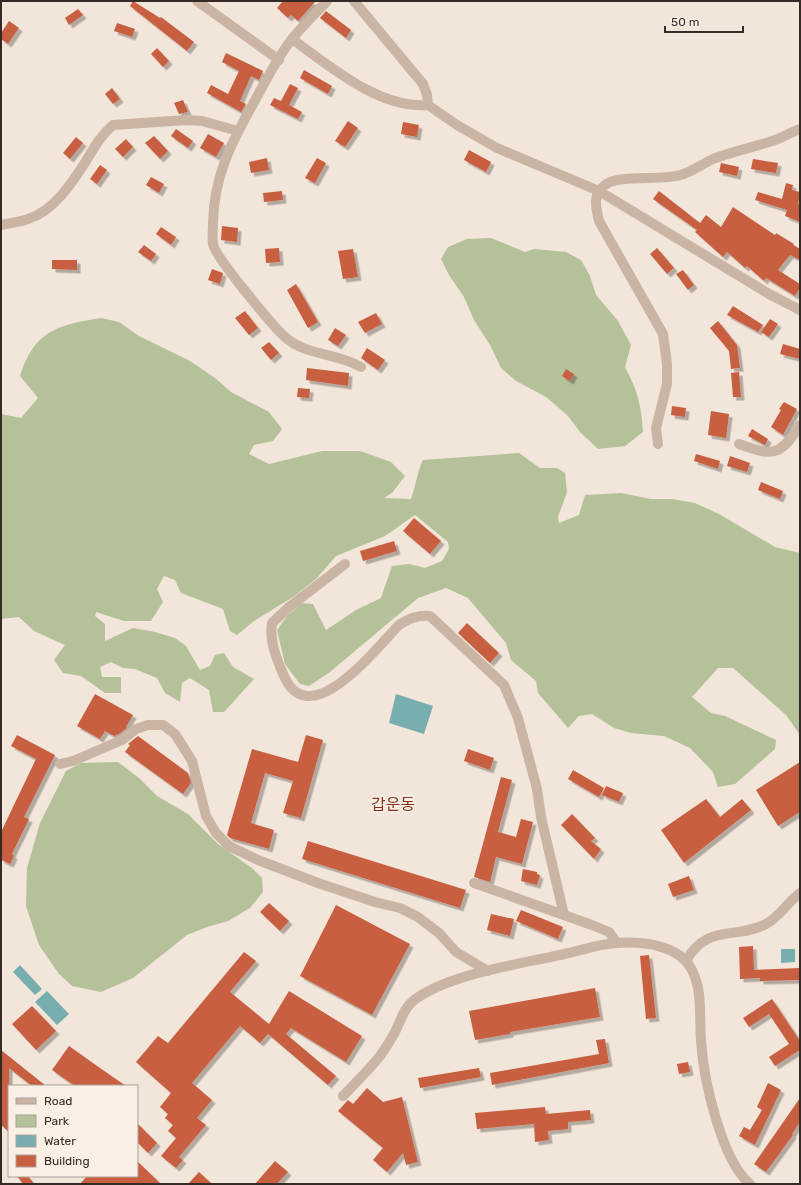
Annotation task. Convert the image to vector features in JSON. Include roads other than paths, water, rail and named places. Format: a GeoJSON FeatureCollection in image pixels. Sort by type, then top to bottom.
{"type":"FeatureCollection","features":[{"type":"Feature","properties":{"kind":"street"},"geometry":{"type":"LineString","coordinates":[[197,1],[278,60]]}},
{"type":"Feature","properties":{"kind":"street"},"geometry":{"type":"LineString","coordinates":[[327,1],[292,39],[278,60],[238,131],[222,166],[216,187],[213,246],[256,306],[286,338],[303,348],[352,362],[361,367]]}},
{"type":"Feature","properties":{"kind":"street"},"geometry":{"type":"LineString","coordinates":[[354,1],[423,84],[427,95],[428,104]]}},
{"type":"Feature","properties":{"kind":"street"},"geometry":{"type":"LineString","coordinates":[[292,39],[364,88],[382,96],[416,106],[428,104],[456,125],[497,148],[599,191],[769,294],[800,310]]}},
{"type":"Feature","properties":{"kind":"street"},"geometry":{"type":"LineString","coordinates":[[1,225],[28,219],[43,212],[61,195],[76,177],[98,141],[113,125],[186,120],[202,121],[238,131]]}},
{"type":"Feature","properties":{"kind":"street"},"geometry":{"type":"LineString","coordinates":[[658,444],[656,428],[667,384],[667,364],[663,334],[599,221],[595,203],[599,191],[605,184],[613,180],[662,179],[681,175],[715,159],[778,139],[792,131],[800,129]]}},
{"type":"Feature","properties":{"kind":"street"},"geometry":{"type":"LineString","coordinates":[[739,444],[764,453],[778,451],[789,443],[800,426]]}},
{"type":"Feature","properties":{"kind":"street"},"geometry":{"type":"LineString","coordinates":[[345,564],[272,623],[271,639],[287,683],[292,691],[305,696],[322,695],[341,683],[399,625],[420,616],[430,616],[504,685],[518,718],[537,789],[541,817],[564,915]]}},
{"type":"Feature","properties":{"kind":"street"},"geometry":{"type":"LineString","coordinates":[[60,764],[73,761],[122,740],[136,729],[148,725],[162,725],[175,734],[192,761],[206,816],[216,833],[229,846],[258,860],[318,883],[375,902],[400,908],[418,917],[439,933],[456,952],[488,971]]}},
{"type":"Feature","properties":{"kind":"street"},"geometry":{"type":"LineString","coordinates":[[474,883],[609,932],[617,943]]}},
{"type":"Feature","properties":{"kind":"street"},"geometry":{"type":"LineString","coordinates":[[686,961],[696,945],[706,939],[722,934],[757,928],[768,923],[800,893]]}},
{"type":"Feature","properties":{"kind":"street"},"geometry":{"type":"LineString","coordinates":[[343,1096],[379,1057],[394,1034],[403,1014],[412,1001],[436,986],[488,971],[617,943],[645,944],[670,950],[686,961],[692,971],[698,991],[701,1041],[705,1073],[718,1127],[734,1166],[750,1184]]}},
{"type":"Feature","properties":{"kind":"water"},"geometry":{"type":"Polygon","coordinates":[[[396,694],[433,706],[424,734],[389,723],[396,694]]]}},
{"type":"Feature","properties":{"kind":"water"},"geometry":{"type":"Polygon","coordinates":[[[781,949],[795,949],[795,962],[781,963],[781,949]]]}},
{"type":"Feature","properties":{"kind":"water"},"geometry":{"type":"Polygon","coordinates":[[[20,965],[42,989],[35,995],[13,972],[20,965]]]}},
{"type":"Feature","properties":{"kind":"water"},"geometry":{"type":"Polygon","coordinates":[[[47,991],[69,1014],[57,1025],[35,1002],[47,991]]]}},
{"type":"Feature","properties":{"kind":"district","name":"갑운동"},"geometry":{"type":"Point","coordinates":[393,804]}}]}
